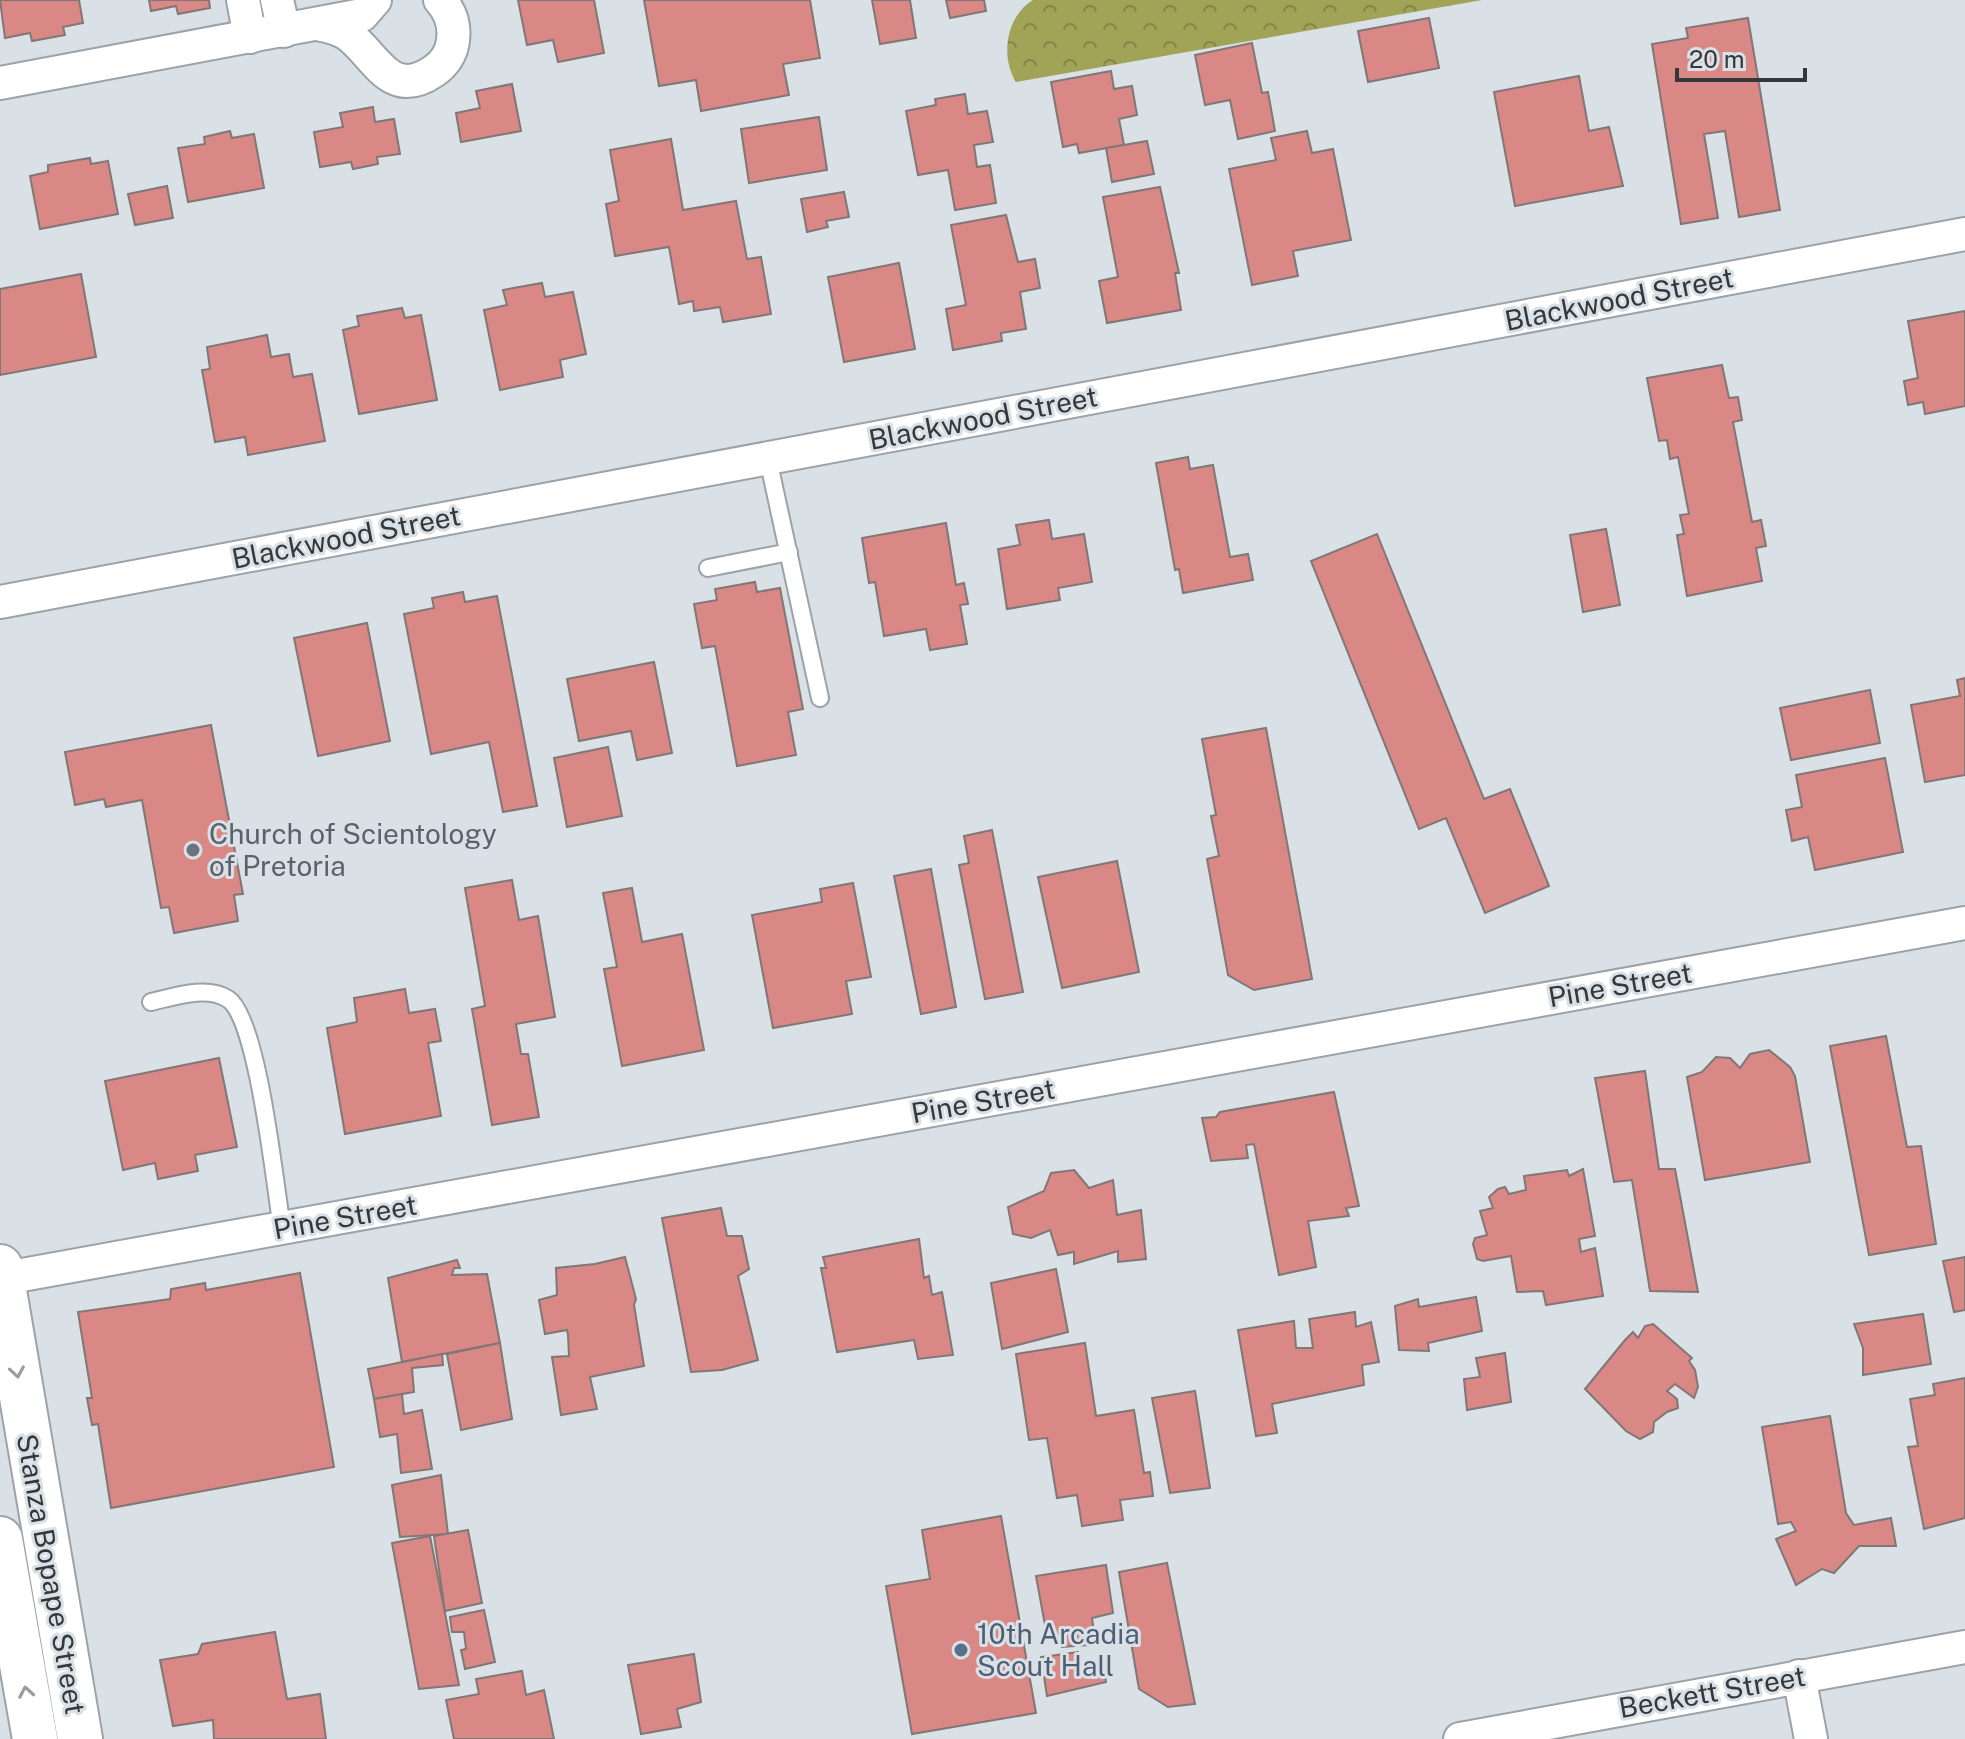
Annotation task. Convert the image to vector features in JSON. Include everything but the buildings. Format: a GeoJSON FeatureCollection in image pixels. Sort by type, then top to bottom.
{"type":"FeatureCollection","features":[{"type":"Feature","properties":{"kind":"main road","name":"Stanza Bopape Street"},"geometry":{"type":"LineString","coordinates":[[1,1275],[80,1739]]}},
{"type":"Feature","properties":{"kind":"main road","name":"Stanza Bopape Street"},"geometry":{"type":"LineString","coordinates":[[0,1539],[35,1739]]}},
{"type":"Feature","properties":{"kind":"street"},"geometry":{"type":"LineString","coordinates":[[243,0],[250,37]]}},
{"type":"Feature","properties":{"kind":"street"},"geometry":{"type":"LineString","coordinates":[[317,24],[362,15],[375,0]]}},
{"type":"Feature","properties":{"kind":"street"},"geometry":{"type":"LineString","coordinates":[[0,83],[250,37],[281,15],[348,35],[378,69],[392,77],[408,80],[424,77],[449,56],[453,41],[453,25],[440,0]]}},
{"type":"Feature","properties":{"kind":"street","name":"Blackwood Street"},"geometry":{"type":"LineString","coordinates":[[0,602],[1965,234]]}},
{"type":"Feature","properties":{"kind":"street","name":"Pine Street"},"geometry":{"type":"LineString","coordinates":[[1,1275],[282,1228],[1965,923]]}},
{"type":"Feature","properties":{"kind":"street","name":"Beckett Street"},"geometry":{"type":"LineString","coordinates":[[1460,1739],[1965,1647]]}},
{"type":"Feature","properties":{"kind":"street"},"geometry":{"type":"LineString","coordinates":[[1799,1676],[1811,1739]]}},
{"type":"Feature","properties":{"kind":"lane"},"geometry":{"type":"LineString","coordinates":[[768,459],[820,698]]}},
{"type":"Feature","properties":{"kind":"lane"},"geometry":{"type":"LineString","coordinates":[[708,568],[789,552]]}},
{"type":"Feature","properties":{"kind":"lane"},"geometry":{"type":"LineString","coordinates":[[151,1002],[203,993],[225,996],[238,1006],[254,1053],[282,1228]]}},
{"type":"Feature","properties":{"kind":"green space"},"geometry":{"type":"Polygon","coordinates":[[[1033,0],[1482,0],[1016,82],[1008,61],[1008,38],[1017,16],[1033,0]]]}},
{"type":"Feature","properties":{"kind":"place","name":"Church of Scientology of Pretoria"},"geometry":{"type":"Point","coordinates":[193,850]}},
{"type":"Feature","properties":{"kind":"place","name":"10th Arcadia Scout Hall"},"geometry":{"type":"Point","coordinates":[961,1650]}}]}
